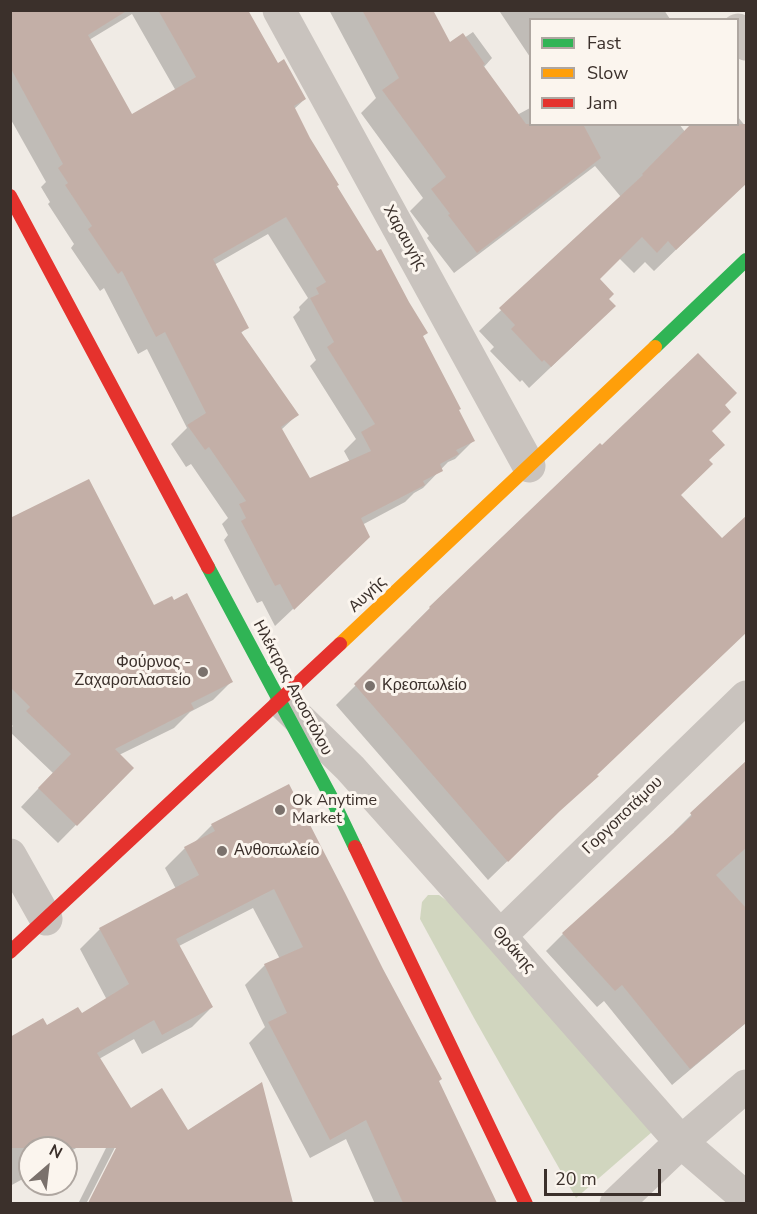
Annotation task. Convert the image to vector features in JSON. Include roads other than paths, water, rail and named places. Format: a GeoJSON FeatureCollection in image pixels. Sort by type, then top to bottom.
{"type":"FeatureCollection","features":[{"type":"Feature","properties":{"kind":"street","name":"Χαραυγής"},"geometry":{"type":"LineString","coordinates":[[279,10],[529,466]]}},
{"type":"Feature","properties":{"kind":"street","name":"Ηλέκτρας Αποστόλου"},"geometry":{"type":"LineString","coordinates":[[10,196],[331,796],[526,1203]]}},
{"type":"Feature","properties":{"kind":"street","name":"Αυγής"},"geometry":{"type":"LineString","coordinates":[[10,952],[747,260]]}},
{"type":"Feature","properties":{"kind":"street","name":"Γοργοποτάμου"},"geometry":{"type":"LineString","coordinates":[[500,936],[747,697]]}},
{"type":"Feature","properties":{"kind":"street","name":"Θράκης"},"geometry":{"type":"LineString","coordinates":[[280,700],[350,768],[681,1142],[747,1198]]}},
{"type":"Feature","properties":{"kind":"street"},"geometry":{"type":"LineString","coordinates":[[10,855],[46,919]]}},
{"type":"Feature","properties":{"kind":"street"},"geometry":{"type":"LineString","coordinates":[[616,1203],[681,1142],[747,1086]]}},
{"type":"Feature","properties":{"kind":"place","name":"Φούρνος - Ζαχαροπλαστείο"},"geometry":{"type":"Point","coordinates":[203,672]}},
{"type":"Feature","properties":{"kind":"place","name":"Κρεοπωλείο"},"geometry":{"type":"Point","coordinates":[370,686]}},
{"type":"Feature","properties":{"kind":"place","name":"Ok Anytime Market"},"geometry":{"type":"Point","coordinates":[280,810]}},
{"type":"Feature","properties":{"kind":"place","name":"Ανθοπωλείο"},"geometry":{"type":"Point","coordinates":[222,851]}}]}
